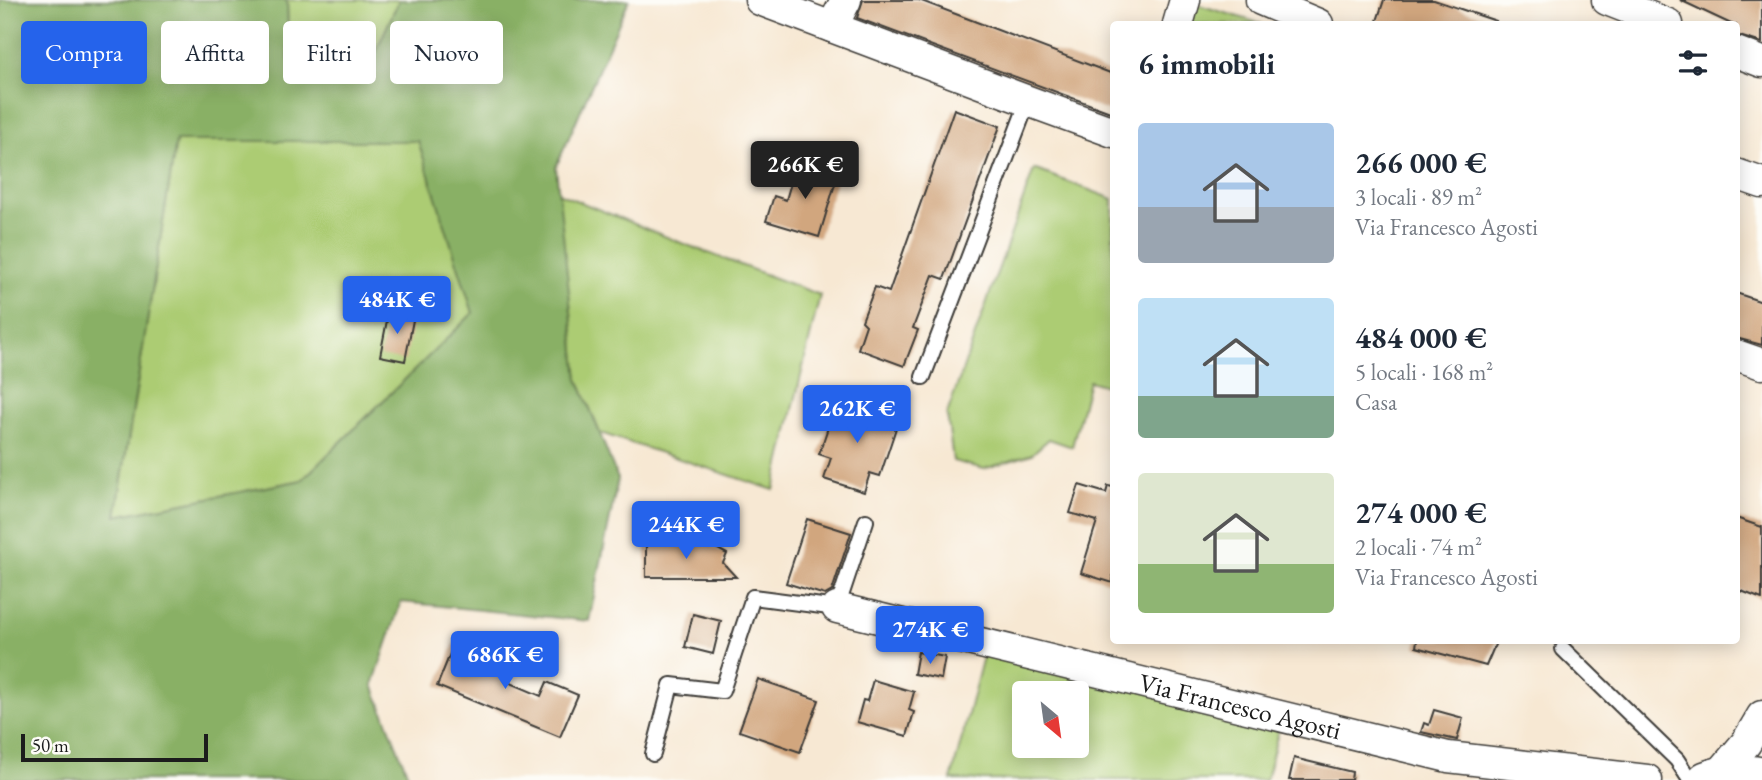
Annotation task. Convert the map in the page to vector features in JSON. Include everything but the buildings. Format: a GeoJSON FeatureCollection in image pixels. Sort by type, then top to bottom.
{"type":"FeatureCollection","features":[{"type":"Feature","properties":{"kind":"street"},"geometry":{"type":"LineString","coordinates":[[760,0],[1110,131]]}},
{"type":"Feature","properties":{"kind":"street"},"geometry":{"type":"LineString","coordinates":[[832,27],[846,0]]}},
{"type":"Feature","properties":{"kind":"street"},"geometry":{"type":"LineString","coordinates":[[1179,21],[1185,0]]}},
{"type":"Feature","properties":{"kind":"street"},"geometry":{"type":"LineString","coordinates":[[1261,0],[1311,21]]}},
{"type":"Feature","properties":{"kind":"street"},"geometry":{"type":"LineString","coordinates":[[1607,0],[1660,21]]}},
{"type":"Feature","properties":{"kind":"street"},"geometry":{"type":"LineString","coordinates":[[1740,54],[1762,62]]}},
{"type":"Feature","properties":{"kind":"street"},"geometry":{"type":"LineString","coordinates":[[1740,175],[1762,183]]}},
{"type":"Feature","properties":{"kind":"street"},"geometry":{"type":"LineString","coordinates":[[1740,356],[1762,364]]}},
{"type":"Feature","properties":{"kind":"street","name":"Via Francesco Agosti"},"geometry":{"type":"LineString","coordinates":[[836,608],[1448,757],[1647,780]]}},
{"type":"Feature","properties":{"kind":"street"},"geometry":{"type":"LineString","coordinates":[[1725,777],[1762,716]]}},
{"type":"Feature","properties":{"kind":"street"},"geometry":{"type":"LineString","coordinates":[[1762,716],[1762,736]]}},
{"type":"Feature","properties":{"kind":"lane"},"geometry":{"type":"LineString","coordinates":[[923,377],[1028,101]]}},
{"type":"Feature","properties":{"kind":"lane"},"geometry":{"type":"LineString","coordinates":[[653,754],[671,685],[722,691],[753,597],[836,608],[866,521]]}},
{"type":"Feature","properties":{"kind":"lane"},"geometry":{"type":"LineString","coordinates":[[1563,649],[1677,760],[1725,777]]}},
{"type":"Feature","properties":{"kind":"green space"},"geometry":{"type":"Polygon","coordinates":[[[0,0],[287,0],[288,21],[283,21],[283,84],[376,84],[376,51],[399,0],[629,0],[556,167],[578,379],[618,479],[589,621],[401,602],[373,685],[410,780],[0,780],[0,0]],[[176,141],[116,516],[302,480],[473,313],[418,141],[176,141]]]}},
{"type":"Feature","properties":{"kind":"green space"},"geometry":{"type":"Polygon","coordinates":[[[287,0],[399,0],[376,51],[376,21],[288,21],[287,0]]]}},
{"type":"Feature","properties":{"kind":"green space"},"geometry":{"type":"Polygon","coordinates":[[[1189,2],[1252,21],[1183,21],[1189,2]]]}},
{"type":"Feature","properties":{"kind":"green space"},"geometry":{"type":"Polygon","coordinates":[[[176,141],[419,141],[473,313],[302,480],[116,516],[176,141]]]}},
{"type":"Feature","properties":{"kind":"green space"},"geometry":{"type":"Polygon","coordinates":[[[1034,169],[1110,198],[1110,387],[1089,381],[1072,447],[1049,439],[1032,454],[984,469],[953,461],[947,414],[1034,169]]]}},
{"type":"Feature","properties":{"kind":"green space"},"geometry":{"type":"Polygon","coordinates":[[[558,193],[820,295],[774,490],[600,433],[578,379],[558,193]]]}},
{"type":"Feature","properties":{"kind":"green space"},"geometry":{"type":"Polygon","coordinates":[[[988,637],[1282,717],[1266,780],[951,780],[988,637]]]}}]}
